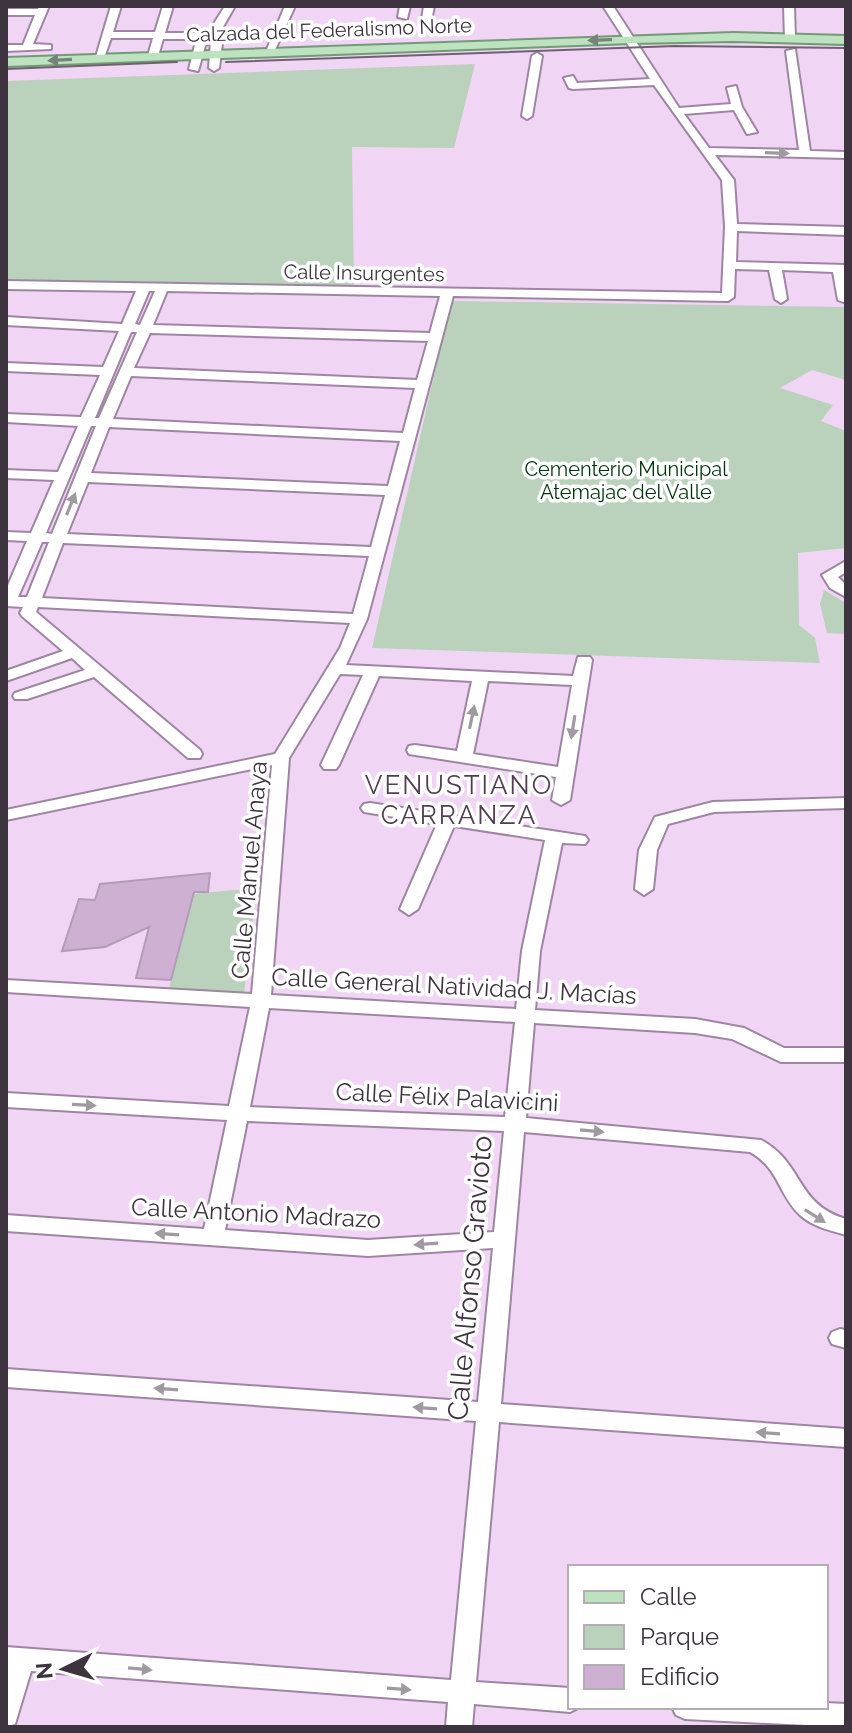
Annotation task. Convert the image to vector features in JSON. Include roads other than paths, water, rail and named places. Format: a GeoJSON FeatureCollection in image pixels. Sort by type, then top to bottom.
{"type":"FeatureCollection","features":[{"type":"Feature","properties":{"kind":"main road","name":"Calzada del Federalismo Norte"},"geometry":{"type":"LineString","coordinates":[[215,61],[269,52],[791,45],[846,40]]}},
{"type":"Feature","properties":{"kind":"main road","name":"Calzada del Federalismo Norte"},"geometry":{"type":"LineString","coordinates":[[791,45],[846,53]]}},
{"type":"Feature","properties":{"kind":"main road","name":"Calzada del Federalismo Norte"},"geometry":{"type":"LineString","coordinates":[[6,75],[215,61],[537,56],[636,46]]}},
{"type":"Feature","properties":{"kind":"main road","name":"Calzada del Federalismo Norte"},"geometry":{"type":"LineString","coordinates":[[6,62],[153,56],[195,62]]}},
{"type":"Feature","properties":{"kind":"street"},"geometry":{"type":"LineString","coordinates":[[99,58],[116,6]]}},
{"type":"Feature","properties":{"kind":"street"},"geometry":{"type":"LineString","coordinates":[[153,56],[168,6]]}},
{"type":"Feature","properties":{"kind":"street"},"geometry":{"type":"LineString","coordinates":[[195,62],[230,6]]}},
{"type":"Feature","properties":{"kind":"street"},"geometry":{"type":"LineString","coordinates":[[269,52],[290,6]]}},
{"type":"Feature","properties":{"kind":"street"},"geometry":{"type":"LineString","coordinates":[[427,19],[429,6]]}},
{"type":"Feature","properties":{"kind":"street"},"geometry":{"type":"LineString","coordinates":[[608,6],[676,111],[728,180],[730,265],[842,269],[844,300]]}},
{"type":"Feature","properties":{"kind":"street"},"geometry":{"type":"LineString","coordinates":[[789,6],[805,154]]}},
{"type":"Feature","properties":{"kind":"street"},"geometry":{"type":"LineString","coordinates":[[6,12],[42,9],[27,47]]}},
{"type":"Feature","properties":{"kind":"street"},"geometry":{"type":"LineString","coordinates":[[106,35],[214,34]]}},
{"type":"Feature","properties":{"kind":"street"},"geometry":{"type":"LineString","coordinates":[[214,34],[215,61]]}},
{"type":"Feature","properties":{"kind":"street"},"geometry":{"type":"LineString","coordinates":[[6,48],[47,47]]}},
{"type":"Feature","properties":{"kind":"street"},"geometry":{"type":"LineString","coordinates":[[527,116],[537,56]]}},
{"type":"Feature","properties":{"kind":"street"},"geometry":{"type":"LineString","coordinates":[[569,78],[573,86],[658,82]]}},
{"type":"Feature","properties":{"kind":"street"},"geometry":{"type":"LineString","coordinates":[[732,88],[737,107],[751,132]]}},
{"type":"Feature","properties":{"kind":"street"},"geometry":{"type":"LineString","coordinates":[[676,111],[737,107]]}},
{"type":"Feature","properties":{"kind":"street"},"geometry":{"type":"LineString","coordinates":[[708,151],[846,155]]}},
{"type":"Feature","properties":{"kind":"street"},"geometry":{"type":"LineString","coordinates":[[731,227],[846,231]]}},
{"type":"Feature","properties":{"kind":"street","name":"Calle Insurgentes"},"geometry":{"type":"LineString","coordinates":[[6,285],[722,298],[728,297],[730,292],[730,265]]}},
{"type":"Feature","properties":{"kind":"street"},"geometry":{"type":"LineString","coordinates":[[775,267],[781,299]]}},
{"type":"Feature","properties":{"kind":"street"},"geometry":{"type":"LineString","coordinates":[[144,288],[8,601],[359,619]]}},
{"type":"Feature","properties":{"kind":"street"},"geometry":{"type":"LineString","coordinates":[[162,289],[28,613],[194,754]]}},
{"type":"Feature","properties":{"kind":"street","name":"Calle Manuel Anaya"},"geometry":{"type":"LineString","coordinates":[[213,1237],[261,1001],[281,758],[335,669],[359,619],[447,294]]}},
{"type":"Feature","properties":{"kind":"street"},"geometry":{"type":"LineString","coordinates":[[6,321],[145,329],[435,337]]}},
{"type":"Feature","properties":{"kind":"street"},"geometry":{"type":"LineString","coordinates":[[6,367],[108,371]]}},
{"type":"Feature","properties":{"kind":"street"},"geometry":{"type":"LineString","coordinates":[[127,372],[422,384]]}},
{"type":"Feature","properties":{"kind":"street"},"geometry":{"type":"LineString","coordinates":[[6,418],[408,437]]}},
{"type":"Feature","properties":{"kind":"street"},"geometry":{"type":"LineString","coordinates":[[6,474],[62,476]]}},
{"type":"Feature","properties":{"kind":"street"},"geometry":{"type":"LineString","coordinates":[[82,477],[393,491]]}},
{"type":"Feature","properties":{"kind":"street"},"geometry":{"type":"LineString","coordinates":[[6,536],[377,552]]}},
{"type":"Feature","properties":{"kind":"street"},"geometry":{"type":"LineString","coordinates":[[846,566],[830,575],[835,585],[846,592]]}},
{"type":"Feature","properties":{"kind":"street"},"geometry":{"type":"LineString","coordinates":[[6,676],[72,653]]}},
{"type":"Feature","properties":{"kind":"street"},"geometry":{"type":"LineString","coordinates":[[561,800],[584,660]]}},
{"type":"Feature","properties":{"kind":"street"},"geometry":{"type":"LineString","coordinates":[[335,669],[581,681]]}},
{"type":"Feature","properties":{"kind":"street"},"geometry":{"type":"LineString","coordinates":[[330,765],[373,671]]}},
{"type":"Feature","properties":{"kind":"street"},"geometry":{"type":"LineString","coordinates":[[21,696],[94,672]]}},
{"type":"Feature","properties":{"kind":"street"},"geometry":{"type":"LineString","coordinates":[[464,758],[481,676]]}},
{"type":"Feature","properties":{"kind":"street"},"geometry":{"type":"LineString","coordinates":[[415,750],[565,773]]}},
{"type":"Feature","properties":{"kind":"street"},"geometry":{"type":"LineString","coordinates":[[6,815],[281,758]]}},
{"type":"Feature","properties":{"kind":"street"},"geometry":{"type":"LineString","coordinates":[[644,889],[648,850],[661,821],[713,807],[846,803]]}},
{"type":"Feature","properties":{"kind":"street"},"geometry":{"type":"LineString","coordinates":[[370,808],[579,840]]}},
{"type":"Feature","properties":{"kind":"street"},"geometry":{"type":"LineString","coordinates":[[409,909],[447,821]]}},
{"type":"Feature","properties":{"kind":"street","name":"Calle Alfonso Gravioto"},"geometry":{"type":"LineString","coordinates":[[459,1727],[524,1016],[531,951],[554,837]]}},
{"type":"Feature","properties":{"kind":"street","name":"Calle General Natividad J. Macías"},"geometry":{"type":"LineString","coordinates":[[6,986],[695,1026],[737,1033],[781,1055],[846,1055]]}},
{"type":"Feature","properties":{"kind":"street","name":"Calle Félix Palavicini"},"geometry":{"type":"LineString","coordinates":[[6,1100],[238,1114],[515,1124],[754,1145],[770,1151],[780,1162],[803,1209],[826,1223],[846,1227]]}},
{"type":"Feature","properties":{"kind":"street","name":"Calle Antonio Madrazo"},"geometry":{"type":"LineString","coordinates":[[6,1223],[368,1248],[504,1239]]}},
{"type":"Feature","properties":{"kind":"street"},"geometry":{"type":"LineString","coordinates":[[6,1378],[846,1438]]}},
{"type":"Feature","properties":{"kind":"street"},"geometry":{"type":"LineString","coordinates":[[6,1716],[13,1659],[568,1700]]}},
{"type":"Feature","properties":{"kind":"street"},"geometry":{"type":"LineString","coordinates":[[721,1709],[846,1716]]}},
{"type":"Feature","properties":{"kind":"tram line"},"geometry":{"type":"LineString","coordinates":[[226,62],[675,46],[846,48]]}},
{"type":"Feature","properties":{"kind":"tram line"},"geometry":{"type":"LineString","coordinates":[[6,69],[177,62]]}},
{"type":"Feature","properties":{"kind":"district","name":"VENUSTIANO CARRANZA"},"geometry":{"type":"Point","coordinates":[459,800]}},
{"type":"Feature","properties":{"kind":"park label","name":"Cementerio Municipal Atemajac del Valle"},"geometry":{"type":"Point","coordinates":[626,480]}}]}
